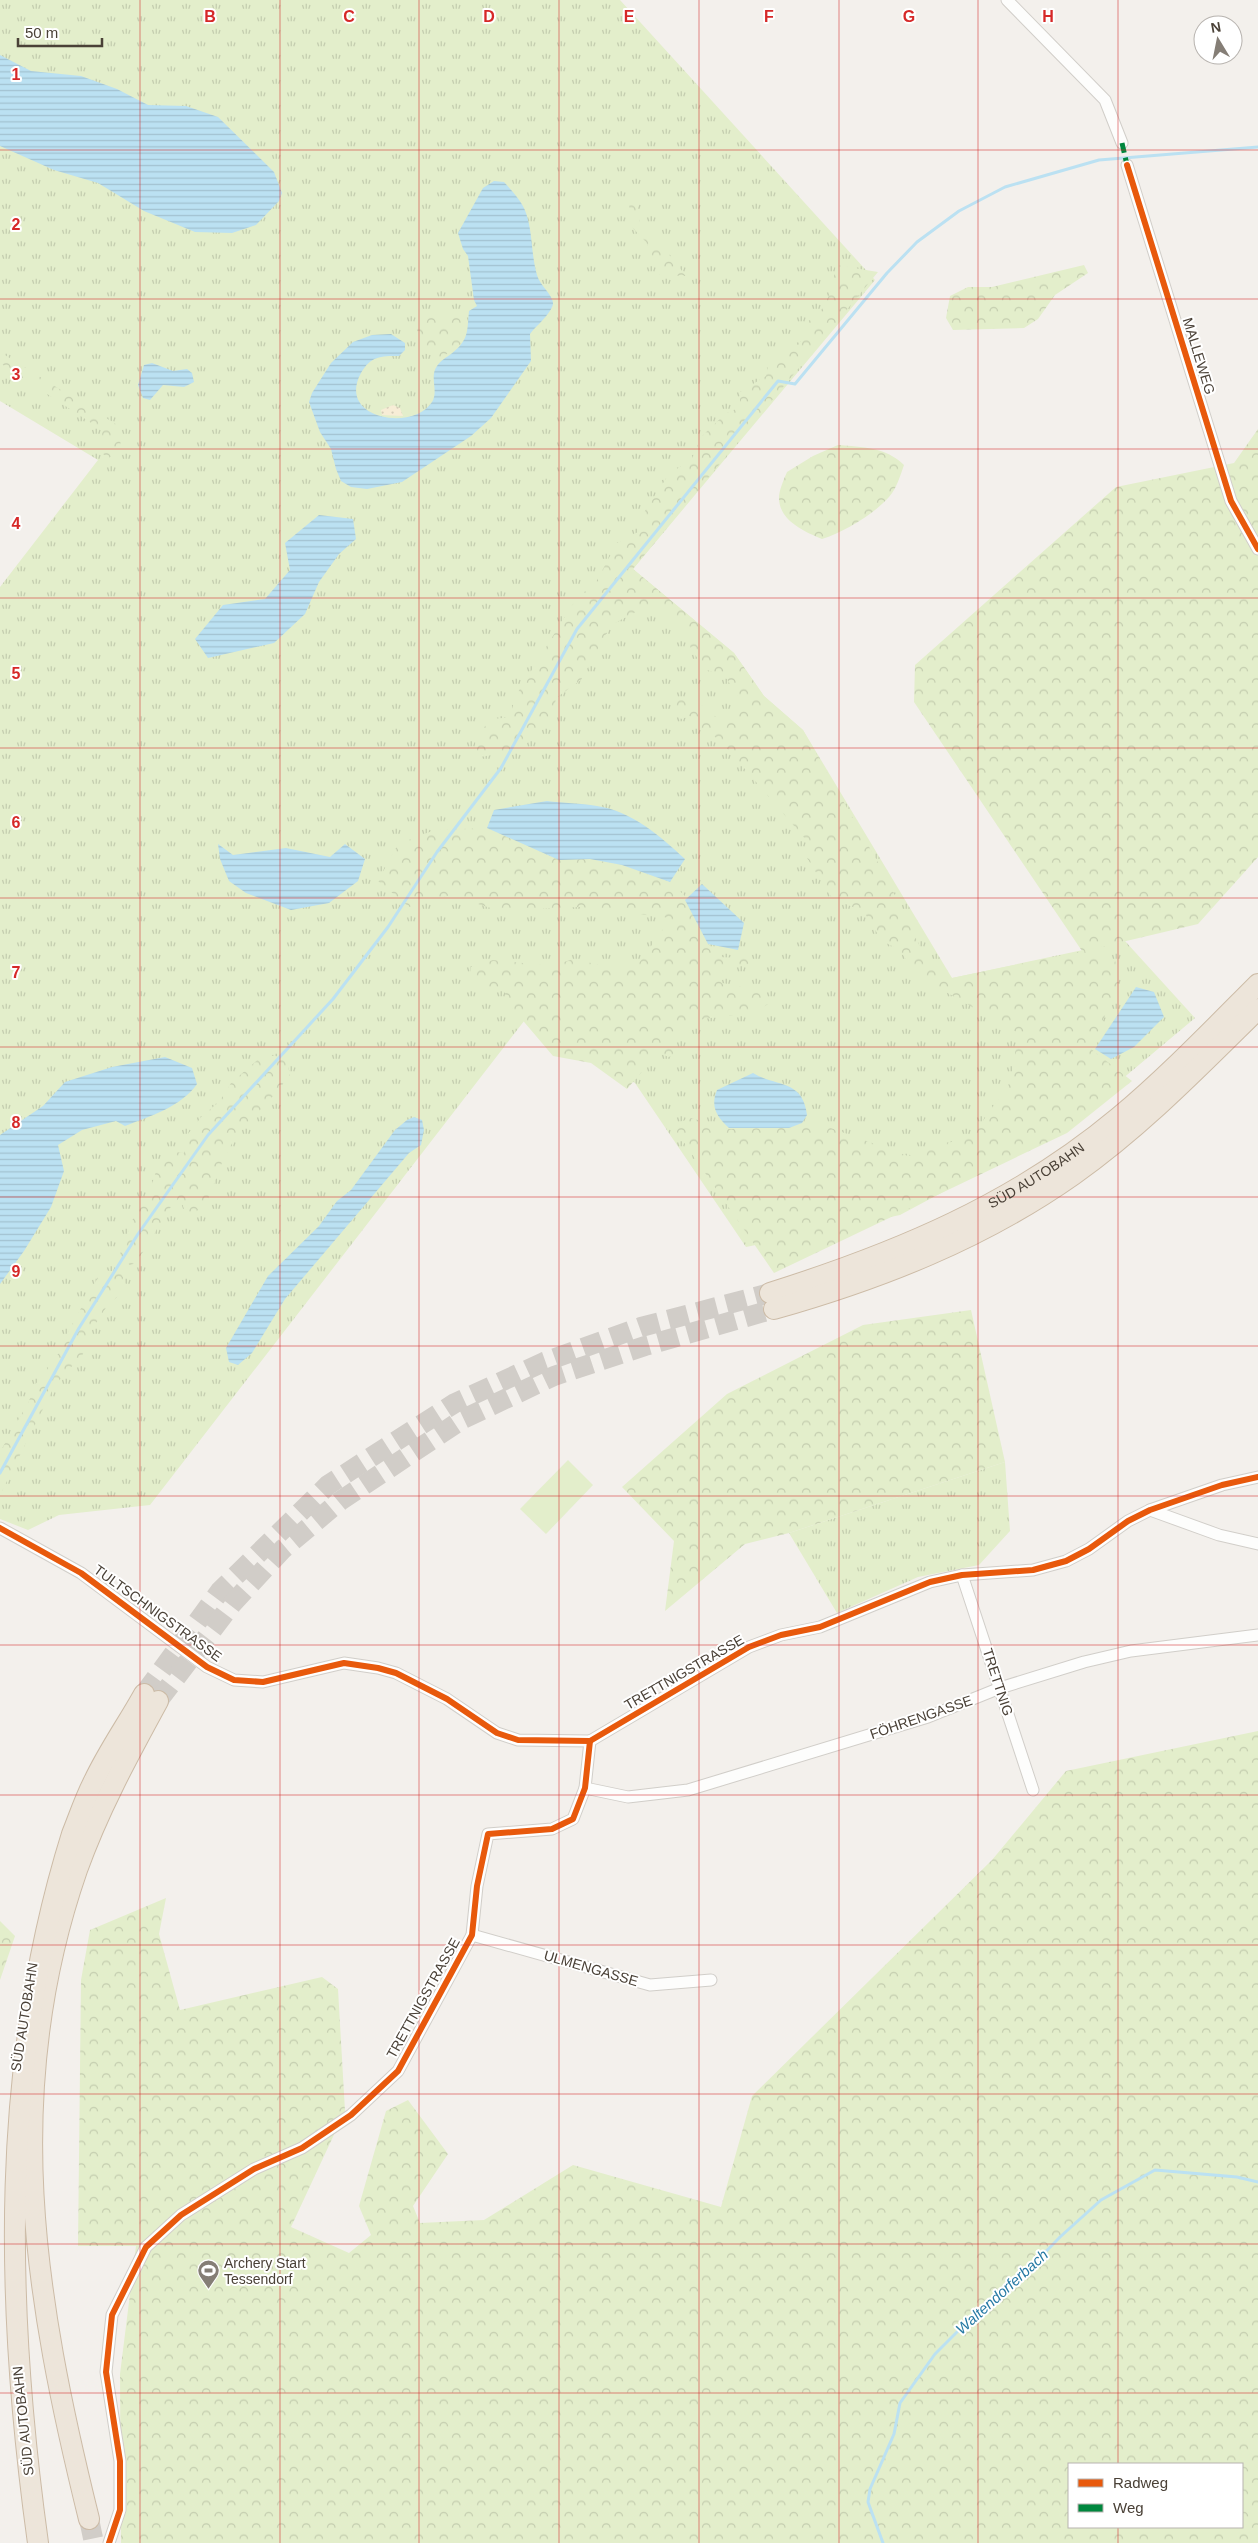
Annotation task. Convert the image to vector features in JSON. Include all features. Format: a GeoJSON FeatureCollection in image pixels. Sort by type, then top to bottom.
{"type":"FeatureCollection","features":[{"type":"Feature","properties":{"kind":"highway","name":"SÜD AUTOBAHN"},"geometry":{"type":"LineString","coordinates":[[1258,984],[1190,1052],[1119,1117],[1056,1164],[992,1204],[935,1233],[772,1301],[836,1291],[886,1273],[948,1247],[1009,1215],[1073,1175],[1133,1128],[1200,1066],[1258,1008]]}},
{"type":"Feature","properties":{"kind":"highway","name":"SÜD AUTOBAHN"},"geometry":{"type":"LineString","coordinates":[[38,2543],[12,2320],[8,2235],[9,2148],[15,2063],[22,2013],[32,1966],[46,1907],[62,1860],[93,1781],[151,1698],[77,1870],[51,1962],[39,2015],[33,2063],[29,2144],[34,2233],[45,2321],[89,2519]]}},
{"type":"Feature","properties":{"kind":"street"},"geometry":{"type":"LineString","coordinates":[[1007,0],[1105,100],[1122,143]]}},
{"type":"Feature","properties":{"kind":"street","name":"MALLEWEG"},"geometry":{"type":"LineString","coordinates":[[1127,165],[1231,502],[1258,549]]}},
{"type":"Feature","properties":{"kind":"street","name":"TRETTNIGSTRASSE"},"geometry":{"type":"LineString","coordinates":[[109,2543],[120,2510],[120,2461],[106,2372],[112,2315],[146,2247],[181,2215],[254,2169],[302,2148],[352,2115],[398,2070],[472,1935],[477,1886],[488,1834],[552,1829],[573,1819],[585,1788],[590,1741],[749,1647],[781,1636],[820,1627],[916,1587],[962,1575],[1033,1570],[1066,1561],[1089,1549],[1128,1521],[1150,1510],[1222,1485],[1258,1477]]}},
{"type":"Feature","properties":{"kind":"street"},"geometry":{"type":"LineString","coordinates":[[1150,1510],[1219,1535],[1258,1544]]}},
{"type":"Feature","properties":{"kind":"street","name":"TULTSCHNIGSTRASSE"},"geometry":{"type":"LineString","coordinates":[[0,1528],[81,1573],[207,1667],[234,1680],[263,1682],[344,1663],[378,1668],[405,1677],[447,1699],[497,1732],[518,1740],[590,1741]]}},
{"type":"Feature","properties":{"kind":"street","name":"TRETTNIG"},"geometry":{"type":"LineString","coordinates":[[962,1575],[1033,1790]]}},
{"type":"Feature","properties":{"kind":"street","name":"FÖHRENGASSE"},"geometry":{"type":"LineString","coordinates":[[585,1788],[628,1798],[688,1790],[928,1717],[1000,1688],[1104,1656],[1209,1640],[1258,1635]]}},
{"type":"Feature","properties":{"kind":"street","name":"ULMENGASSE"},"geometry":{"type":"LineString","coordinates":[[472,1935],[650,1985],[712,1980]]}},
{"type":"Feature","properties":{"kind":"green space"},"geometry":{"type":"Polygon","coordinates":[[[0,0],[620,0],[875,280],[633,569],[734,653],[764,696],[803,730],[952,978],[1125,941],[1195,1018],[1066,1126],[900,1215],[746,1247],[635,1083],[528,1016],[150,1505],[59,1515],[28,1530],[0,1519],[0,587],[98,460],[0,401],[0,0]]]}},
{"type":"Feature","properties":{"kind":"green space"},"geometry":{"type":"Polygon","coordinates":[[[629,199],[637,202],[640,226],[667,252],[686,276],[660,275],[646,242],[630,225],[629,199]]]}},
{"type":"Feature","properties":{"kind":"green space"},"geometry":{"type":"Polygon","coordinates":[[[836,265],[878,272],[633,569],[734,653],[764,696],[803,730],[885,875],[927,961],[952,978],[1082,951],[914,702],[915,665],[1116,487],[1234,463],[1258,429],[1258,857],[1198,924],[1084,951],[1115,960],[1119,982],[1091,1049],[1132,1081],[1067,1133],[774,1273],[672,1125],[691,1118],[729,1129],[828,1127],[908,1156],[973,1135],[1011,1081],[1018,1033],[916,975],[900,950],[882,941],[864,912],[832,898],[807,858],[807,841],[719,739],[703,731],[690,716],[681,719],[673,713],[675,699],[699,702],[710,715],[725,718],[745,708],[725,676],[707,670],[692,651],[683,627],[653,603],[611,625],[581,680],[556,698],[553,714],[521,750],[480,757],[475,745],[477,736],[492,719],[513,717],[513,700],[576,599],[596,582],[617,543],[638,532],[641,517],[669,474],[692,459],[701,437],[725,414],[740,407],[740,392],[766,376],[768,366],[786,346],[798,345],[806,334],[806,322],[819,313],[828,298],[836,265]]]}},
{"type":"Feature","properties":{"kind":"green space"},"geometry":{"type":"Polygon","coordinates":[[[1084,265],[1088,273],[1055,295],[1038,319],[1024,328],[953,330],[946,318],[950,296],[968,287],[992,287],[1084,265]]]}},
{"type":"Feature","properties":{"kind":"green space"},"geometry":{"type":"Polygon","coordinates":[[[435,312],[466,316],[461,344],[441,358],[424,353],[416,327],[435,312]]]}},
{"type":"Feature","properties":{"kind":"green space"},"geometry":{"type":"Polygon","coordinates":[[[0,352],[119,426],[121,449],[109,458],[103,454],[102,430],[0,363],[0,352]]]}},
{"type":"Feature","properties":{"kind":"green space"},"geometry":{"type":"Polygon","coordinates":[[[838,445],[865,447],[882,451],[904,465],[894,490],[882,504],[858,522],[822,539],[793,524],[787,518],[780,504],[779,496],[787,472],[813,456],[838,445]]]}},
{"type":"Feature","properties":{"kind":"green space"},"geometry":{"type":"Polygon","coordinates":[[[487,828],[559,860],[590,859],[622,865],[670,882],[684,895],[715,957],[749,958],[749,964],[716,971],[722,983],[761,991],[768,1004],[757,1012],[703,1019],[673,1037],[678,1051],[669,1057],[658,1053],[627,1089],[591,1063],[553,1056],[508,1003],[503,987],[483,988],[470,979],[471,967],[493,960],[552,966],[573,959],[609,967],[639,963],[671,918],[579,907],[500,911],[450,895],[409,907],[378,881],[398,844],[435,830],[487,828]]]}},
{"type":"Feature","properties":{"kind":"green space"},"geometry":{"type":"Polygon","coordinates":[[[263,1055],[286,1057],[290,1075],[236,1136],[223,1160],[208,1199],[195,1213],[185,1212],[180,1197],[170,1208],[136,1263],[130,1265],[119,1257],[138,1205],[150,1191],[157,1168],[167,1151],[184,1153],[188,1134],[202,1116],[219,1102],[231,1083],[263,1055]]]}},
{"type":"Feature","properties":{"kind":"green space"},"geometry":{"type":"Polygon","coordinates":[[[102,1270],[121,1272],[127,1288],[107,1306],[91,1331],[83,1354],[55,1385],[0,1495],[0,1452],[29,1401],[35,1385],[61,1350],[69,1330],[102,1270]]]}},
{"type":"Feature","properties":{"kind":"green space"},"geometry":{"type":"Polygon","coordinates":[[[971,1310],[1005,1462],[789,1533],[745,1544],[665,1611],[674,1541],[622,1487],[727,1394],[863,1325],[971,1310]]]}},
{"type":"Feature","properties":{"kind":"green space"},"geometry":{"type":"Polygon","coordinates":[[[568,1460],[593,1485],[546,1534],[520,1509],[568,1460]]]}},
{"type":"Feature","properties":{"kind":"green space"},"geometry":{"type":"Polygon","coordinates":[[[1005,1462],[1010,1531],[979,1565],[918,1577],[837,1613],[789,1533],[1005,1462]]]}},
{"type":"Feature","properties":{"kind":"green space"},"geometry":{"type":"Polygon","coordinates":[[[1258,1731],[1258,2543],[121,2543],[120,2374],[136,2246],[78,2246],[81,1980],[90,1930],[166,1898],[159,1934],[180,2010],[322,1977],[338,1989],[345,2111],[291,2227],[349,2253],[371,2235],[359,2206],[386,2111],[408,2100],[448,2154],[413,2206],[420,2223],[484,2220],[573,2165],[721,2207],[752,2096],[992,1860],[1066,1771],[1258,1731]]]}},
{"type":"Feature","properties":{"kind":"green space"},"geometry":{"type":"Polygon","coordinates":[[[0,1921],[15,1936],[0,1980],[0,1921]]]}},
{"type":"Feature","properties":{"kind":"sand"},"geometry":{"type":"Polygon","coordinates":[[[393,405],[400,408],[403,416],[382,415],[381,410],[393,405]]]}},
{"type":"Feature","properties":{"kind":"water"},"geometry":{"type":"Polygon","coordinates":[[[0,55],[31,71],[81,76],[117,89],[148,105],[186,106],[218,117],[274,172],[282,193],[279,201],[256,225],[232,233],[195,232],[144,211],[98,183],[54,170],[0,146],[0,55]]]}},
{"type":"Feature","properties":{"kind":"water"},"geometry":{"type":"Polygon","coordinates":[[[494,181],[504,182],[522,204],[530,228],[537,275],[553,301],[552,308],[530,334],[531,361],[491,418],[471,436],[402,482],[367,489],[351,487],[341,481],[331,449],[320,432],[309,402],[312,393],[331,363],[353,342],[372,335],[391,334],[405,343],[405,350],[399,356],[381,357],[368,363],[361,373],[356,389],[359,401],[367,410],[380,416],[395,418],[409,417],[422,411],[432,402],[435,393],[435,370],[440,362],[457,349],[464,340],[469,311],[477,306],[474,300],[468,256],[463,249],[458,233],[483,188],[494,181]]]}},
{"type":"Feature","properties":{"kind":"water"},"geometry":{"type":"Polygon","coordinates":[[[152,363],[173,371],[187,369],[192,373],[194,382],[184,387],[163,385],[150,400],[143,398],[138,385],[144,365],[152,363]]]}},
{"type":"Feature","properties":{"kind":"water"},"geometry":{"type":"Polygon","coordinates":[[[319,515],[353,519],[356,539],[339,554],[319,582],[305,614],[274,643],[208,658],[195,639],[223,605],[265,599],[290,570],[285,543],[319,515]]]}},
{"type":"Feature","properties":{"kind":"water"},"geometry":{"type":"Polygon","coordinates":[[[547,801],[597,806],[622,813],[655,833],[685,859],[670,882],[622,865],[590,859],[559,860],[487,828],[494,810],[547,801]]]}},
{"type":"Feature","properties":{"kind":"water"},"geometry":{"type":"Polygon","coordinates":[[[218,844],[233,855],[286,848],[330,857],[345,844],[365,859],[358,881],[329,903],[291,910],[246,893],[229,881],[220,859],[218,844]]]}},
{"type":"Feature","properties":{"kind":"water"},"geometry":{"type":"Polygon","coordinates":[[[702,884],[744,923],[738,950],[708,944],[685,900],[702,884]]]}},
{"type":"Feature","properties":{"kind":"water"},"geometry":{"type":"Polygon","coordinates":[[[1136,987],[1154,992],[1164,1017],[1134,1047],[1111,1059],[1095,1049],[1136,987]]]}},
{"type":"Feature","properties":{"kind":"water"},"geometry":{"type":"Polygon","coordinates":[[[165,1057],[192,1068],[197,1084],[183,1099],[155,1114],[125,1126],[116,1121],[82,1130],[58,1145],[64,1171],[51,1207],[24,1251],[0,1284],[0,1135],[43,1106],[65,1082],[112,1067],[165,1057]]]}},
{"type":"Feature","properties":{"kind":"water"},"geometry":{"type":"Polygon","coordinates":[[[753,1073],[787,1086],[800,1095],[807,1115],[802,1123],[789,1128],[729,1128],[725,1124],[718,1116],[715,1107],[714,1102],[717,1090],[753,1073]]]}},
{"type":"Feature","properties":{"kind":"water"},"geometry":{"type":"Polygon","coordinates":[[[414,1117],[422,1120],[424,1130],[421,1145],[409,1153],[285,1299],[252,1353],[238,1365],[229,1362],[226,1348],[268,1276],[319,1226],[337,1201],[351,1190],[395,1130],[414,1117]]]}},
{"type":"Feature","properties":{"kind":"waterway"},"geometry":{"type":"LineString","coordinates":[[0,1473],[79,1328],[138,1234],[208,1135],[333,999],[388,927],[437,852],[501,768],[577,629],[778,381],[795,384],[887,273],[917,242],[959,211],[1005,187],[1099,160],[1258,147]]}},
{"type":"Feature","properties":{"kind":"waterway","name":"Waltendorferbach"},"geometry":{"type":"LineString","coordinates":[[883,2543],[868,2502],[870,2489],[894,2434],[900,2403],[935,2354],[973,2316],[1021,2277],[1060,2237],[1101,2200],[1155,2170],[1237,2177],[1258,2182]]}},
{"type":"Feature","properties":{"kind":"tunnel"},"geometry":{"type":"LineString","coordinates":[[144,1694],[220,1591],[328,1485],[455,1403],[544,1362],[641,1327],[770,1293]]}},
{"type":"Feature","properties":{"kind":"tunnel"},"geometry":{"type":"LineString","coordinates":[[158,1701],[232,1604],[283,1549],[340,1501],[463,1419],[554,1376],[645,1346],[774,1309]]}},
{"type":"Feature","properties":{"kind":"tunnel"},"geometry":{"type":"LineString","coordinates":[[89,2519],[94,2543]]}},
{"type":"Feature","properties":{"kind":"marked path"},"geometry":{"type":"LineString","coordinates":[[1122,143],[1127,165]]}},
{"type":"Feature","properties":{"kind":"cycle path"},"geometry":{"type":"LineString","coordinates":[[1127,165],[1231,501],[1258,549]]}},
{"type":"Feature","properties":{"kind":"cycle path"},"geometry":{"type":"LineString","coordinates":[[590,1741],[749,1647],[781,1635],[820,1627],[930,1582],[962,1575],[1033,1570],[1066,1561],[1089,1549],[1128,1521],[1150,1510],[1222,1485],[1258,1477]]}},
{"type":"Feature","properties":{"kind":"cycle path"},"geometry":{"type":"LineString","coordinates":[[0,1528],[81,1573],[207,1667],[234,1680],[263,1682],[344,1663],[378,1668],[396,1673],[447,1699],[497,1733],[518,1740],[590,1741]]}},
{"type":"Feature","properties":{"kind":"cycle path"},"geometry":{"type":"LineString","coordinates":[[109,2543],[120,2510],[120,2461],[106,2372],[112,2315],[146,2247],[181,2215],[254,2169],[302,2148],[351,2115],[398,2071],[472,1935],[477,1886],[488,1834],[552,1829],[573,1819],[585,1788],[590,1741]]}},
{"type":"Feature","properties":{"kind":"place","name":"Archery Start Tessendorf"},"geometry":{"type":"Point","coordinates":[208,2290]}}]}
